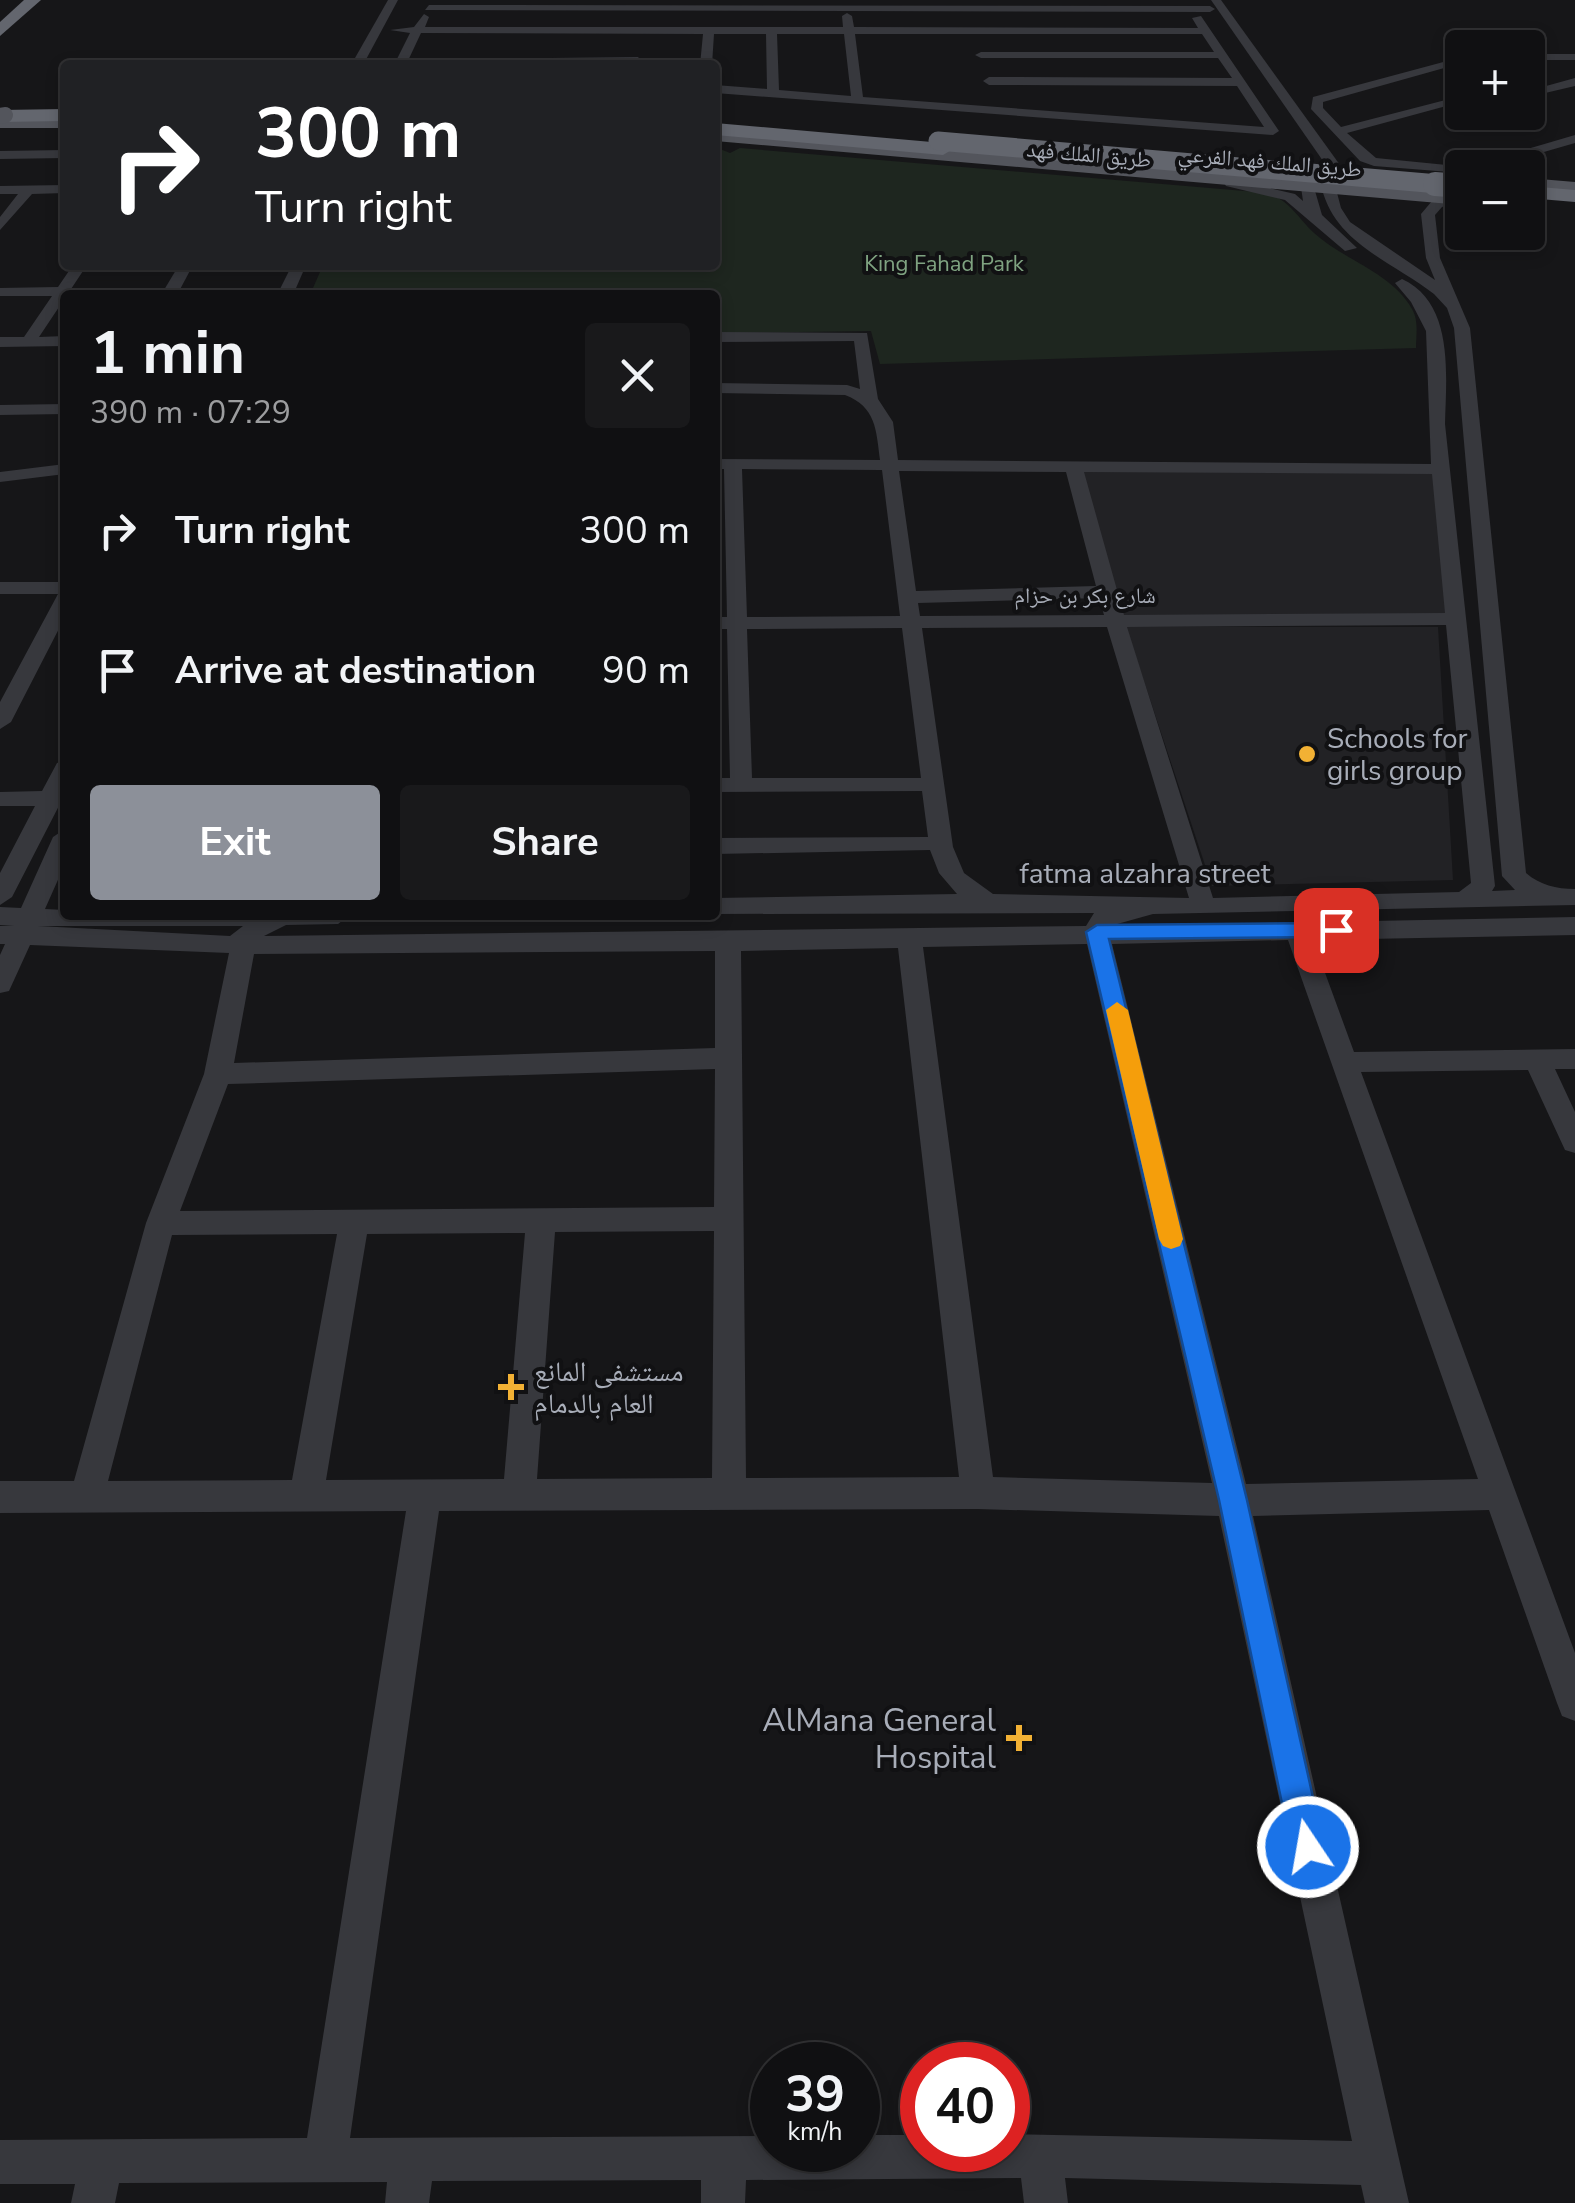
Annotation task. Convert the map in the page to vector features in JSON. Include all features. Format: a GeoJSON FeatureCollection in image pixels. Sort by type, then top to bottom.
{"type":"FeatureCollection","features":[{"type":"Feature","properties":{"kind":"highway"},"geometry":{"type":"LineString","coordinates":[[0,12],[12,0]]}},
{"type":"Feature","properties":{"kind":"highway"},"geometry":{"type":"LineString","coordinates":[[0,31],[33,0]]}},
{"type":"Feature","properties":{"kind":"highway"},"geometry":{"type":"LineString","coordinates":[[6,118],[60,117]]}},
{"type":"Feature","properties":{"kind":"highway","name":"طريق الملك فهد"},"geometry":{"type":"LineString","coordinates":[[720,126],[1445,192]]}},
{"type":"Feature","properties":{"kind":"highway","name":"طريق الملك فهد"},"geometry":{"type":"LineString","coordinates":[[720,126],[940,145]]}},
{"type":"Feature","properties":{"kind":"highway"},"geometry":{"type":"LineString","coordinates":[[1545,196],[1575,199]]}},
{"type":"Feature","properties":{"kind":"main road"},"geometry":{"type":"LineString","coordinates":[[6,118],[60,117]]}},
{"type":"Feature","properties":{"kind":"main road","name":"طريق الملك فهد الفرعي"},"geometry":{"type":"LineString","coordinates":[[720,126],[1010,140],[1258,161],[1309,158],[1335,168],[1445,177]]}},
{"type":"Feature","properties":{"kind":"main road","name":"طريق الملك فهد الفرعي"},"geometry":{"type":"LineString","coordinates":[[720,127],[1194,178],[1416,196],[1445,195]]}},
{"type":"Feature","properties":{"kind":"main road"},"geometry":{"type":"LineString","coordinates":[[1308,187],[1309,158]]}},
{"type":"Feature","properties":{"kind":"main road"},"geometry":{"type":"LineString","coordinates":[[1329,189],[1335,168]]}},
{"type":"Feature","properties":{"kind":"main road"},"geometry":{"type":"LineString","coordinates":[[1545,184],[1575,187]]}},
{"type":"Feature","properties":{"kind":"main road"},"geometry":{"type":"LineString","coordinates":[[1545,207],[1575,209]]}},
{"type":"Feature","properties":{"kind":"street"},"geometry":{"type":"LineString","coordinates":[[360,60],[393,0]]}},
{"type":"Feature","properties":{"kind":"street"},"geometry":{"type":"LineString","coordinates":[[638,60],[649,3]]}},
{"type":"Feature","properties":{"kind":"street"},"geometry":{"type":"LineString","coordinates":[[403,60],[431,4],[924,4],[966,8],[992,4],[1210,3]]}},
{"type":"Feature","properties":{"kind":"street"},"geometry":{"type":"LineString","coordinates":[[1210,3],[1335,168]]}},
{"type":"Feature","properties":{"kind":"street"},"geometry":{"type":"LineString","coordinates":[[1210,3],[1309,158]]}},
{"type":"Feature","properties":{"kind":"street"},"geometry":{"type":"LineString","coordinates":[[767,4],[772,94]]}},
{"type":"Feature","properties":{"kind":"street"},"geometry":{"type":"LineString","coordinates":[[847,4],[856,99]]}},
{"type":"Feature","properties":{"kind":"street"},"geometry":{"type":"LineString","coordinates":[[720,89],[1272,131],[1188,4]]}},
{"type":"Feature","properties":{"kind":"street"},"geometry":{"type":"LineString","coordinates":[[966,8],[988,81],[1004,111],[1010,140]]}},
{"type":"Feature","properties":{"kind":"street"},"geometry":{"type":"LineString","coordinates":[[385,48],[403,15]]}},
{"type":"Feature","properties":{"kind":"street"},"geometry":{"type":"LineString","coordinates":[[394,30],[479,35],[644,30],[1206,31]]}},
{"type":"Feature","properties":{"kind":"street"},"geometry":{"type":"LineString","coordinates":[[706,60],[708,30]]}},
{"type":"Feature","properties":{"kind":"street"},"geometry":{"type":"LineString","coordinates":[[980,55],[1222,55]]}},
{"type":"Feature","properties":{"kind":"street"},"geometry":{"type":"LineString","coordinates":[[1545,57],[1575,57]]}},
{"type":"Feature","properties":{"kind":"street"},"geometry":{"type":"LineString","coordinates":[[1445,64],[1316,100],[1317,109],[1374,162],[1445,168]]}},
{"type":"Feature","properties":{"kind":"street"},"geometry":{"type":"LineString","coordinates":[[988,81],[1240,82]]}},
{"type":"Feature","properties":{"kind":"street"},"geometry":{"type":"LineString","coordinates":[[1545,90],[1575,82]]}},
{"type":"Feature","properties":{"kind":"street"},"geometry":{"type":"LineString","coordinates":[[1312,134],[1340,131],[1445,101]]}},
{"type":"Feature","properties":{"kind":"street"},"geometry":{"type":"LineString","coordinates":[[1004,111],[1202,110]]}},
{"type":"Feature","properties":{"kind":"street"},"geometry":{"type":"LineString","coordinates":[[1240,110],[1258,110]]}},
{"type":"Feature","properties":{"kind":"street"},"geometry":{"type":"LineString","coordinates":[[1538,150],[1575,140]]}},
{"type":"Feature","properties":{"kind":"street"},"geometry":{"type":"LineString","coordinates":[[0,155],[60,154]]}},
{"type":"Feature","properties":{"kind":"street"},"geometry":{"type":"LineString","coordinates":[[1246,182],[1266,178],[1270,173],[1268,166],[1258,161]]}},
{"type":"Feature","properties":{"kind":"street"},"geometry":{"type":"LineString","coordinates":[[1194,178],[1276,191],[1299,202],[1354,252],[1393,275],[1426,306],[1433,320],[1438,348],[1436,424],[1483,886],[1465,900]]}},
{"type":"Feature","properties":{"kind":"street"},"geometry":{"type":"LineString","coordinates":[[1308,187],[1316,221]]}},
{"type":"Feature","properties":{"kind":"street"},"geometry":{"type":"LineString","coordinates":[[0,190],[60,189]]}},
{"type":"Feature","properties":{"kind":"street"},"geometry":{"type":"LineString","coordinates":[[1329,189],[1341,222],[1412,270],[1453,305]]}},
{"type":"Feature","properties":{"kind":"street"},"geometry":{"type":"LineString","coordinates":[[0,226],[28,190]]}},
{"type":"Feature","properties":{"kind":"street"},"geometry":{"type":"LineString","coordinates":[[1341,222],[1338,206],[1344,201],[1368,196],[1416,196]]}},
{"type":"Feature","properties":{"kind":"street"},"geometry":{"type":"LineString","coordinates":[[1445,201],[1428,214],[1432,258],[1462,328],[1514,876],[1526,887],[1568,898]]}},
{"type":"Feature","properties":{"kind":"street"},"geometry":{"type":"LineString","coordinates":[[0,292],[60,291]]}},
{"type":"Feature","properties":{"kind":"street"},"geometry":{"type":"LineString","coordinates":[[28,342],[60,294]]}},
{"type":"Feature","properties":{"kind":"street"},"geometry":{"type":"LineString","coordinates":[[720,338],[862,336],[870,399],[884,422],[883,463],[940,848],[949,877],[990,902]]}},
{"type":"Feature","properties":{"kind":"street"},"geometry":{"type":"LineString","coordinates":[[0,342],[60,341]]}},
{"type":"Feature","properties":{"kind":"street"},"geometry":{"type":"LineString","coordinates":[[720,388],[824,387],[870,399]]}},
{"type":"Feature","properties":{"kind":"street"},"geometry":{"type":"LineString","coordinates":[[0,398],[60,397]]}},
{"type":"Feature","properties":{"kind":"street"},"geometry":{"type":"LineString","coordinates":[[720,398],[854,401],[870,410],[907,598],[904,621],[918,785],[933,902]]}},
{"type":"Feature","properties":{"kind":"street"},"geometry":{"type":"LineString","coordinates":[[0,410],[60,409]]}},
{"type":"Feature","properties":{"kind":"street"},"geometry":{"type":"LineString","coordinates":[[740,785],[726,623],[724,464],[1440,469]]}},
{"type":"Feature","properties":{"kind":"street"},"geometry":{"type":"LineString","coordinates":[[1073,465],[1115,620],[1204,906]]}},
{"type":"Feature","properties":{"kind":"street"},"geometry":{"type":"LineString","coordinates":[[0,477],[60,470]]}},
{"type":"Feature","properties":{"kind":"street"},"geometry":{"type":"LineString","coordinates":[[0,588],[60,588]]}},
{"type":"Feature","properties":{"kind":"street"},"geometry":{"type":"LineString","coordinates":[[907,598],[1108,592]]}},
{"type":"Feature","properties":{"kind":"street"},"geometry":{"type":"LineString","coordinates":[[0,722],[60,608]]}},
{"type":"Feature","properties":{"kind":"street","name":"شارع بكر بن حزام"},"geometry":{"type":"LineString","coordinates":[[726,623],[1454,618]]}},
{"type":"Feature","properties":{"kind":"street"},"geometry":{"type":"LineString","coordinates":[[0,897],[60,780]]}},
{"type":"Feature","properties":{"kind":"street"},"geometry":{"type":"LineString","coordinates":[[720,786],[918,785]]}},
{"type":"Feature","properties":{"kind":"street"},"geometry":{"type":"LineString","coordinates":[[0,799],[52,798]]}},
{"type":"Feature","properties":{"kind":"street"},"geometry":{"type":"LineString","coordinates":[[720,846],[925,844]]}},
{"type":"Feature","properties":{"kind":"street"},"geometry":{"type":"LineString","coordinates":[[0,984],[16,930],[60,846]]}},
{"type":"Feature","properties":{"kind":"street","name":"fatma alzahra street"},"geometry":{"type":"LineString","coordinates":[[720,906],[990,902],[1204,906],[1568,898]]}},
{"type":"Feature","properties":{"kind":"street"},"geometry":{"type":"LineString","coordinates":[[0,2162],[98,2182],[325,2160],[1041,2156],[1383,2183],[1233,1500],[1097,932],[1099,920],[1152,906]]}},
{"type":"Feature","properties":{"kind":"street"},"geometry":{"type":"LineString","coordinates":[[0,916],[16,930],[243,946],[728,942],[1097,932],[1575,926]]}},
{"type":"Feature","properties":{"kind":"street"},"geometry":{"type":"LineString","coordinates":[[16,930],[219,920]]}},
{"type":"Feature","properties":{"kind":"street"},"geometry":{"type":"LineString","coordinates":[[87,1496],[161,1223],[218,1074],[242,937],[273,920]]}},
{"type":"Feature","properties":{"kind":"street"},"geometry":{"type":"LineString","coordinates":[[1297,931],[1575,1703]]}},
{"type":"Feature","properties":{"kind":"street"},"geometry":{"type":"LineString","coordinates":[[909,938],[978,1493]]}},
{"type":"Feature","properties":{"kind":"street"},"geometry":{"type":"LineString","coordinates":[[728,942],[729,1494]]}},
{"type":"Feature","properties":{"kind":"street"},"geometry":{"type":"LineString","coordinates":[[218,1074],[727,1058]]}},
{"type":"Feature","properties":{"kind":"street"},"geometry":{"type":"LineString","coordinates":[[1538,1059],[1575,1142]]}},
{"type":"Feature","properties":{"kind":"street"},"geometry":{"type":"LineString","coordinates":[[1347,1062],[1575,1059]]}},
{"type":"Feature","properties":{"kind":"street"},"geometry":{"type":"LineString","coordinates":[[161,1223],[728,1219]]}},
{"type":"Feature","properties":{"kind":"street"},"geometry":{"type":"LineString","coordinates":[[519,1494],[541,1220]]}},
{"type":"Feature","properties":{"kind":"street"},"geometry":{"type":"LineString","coordinates":[[306,1496],[354,1222]]}},
{"type":"Feature","properties":{"kind":"street"},"geometry":{"type":"LineString","coordinates":[[0,1497],[978,1493],[1233,1500],[1500,1494]]}},
{"type":"Feature","properties":{"kind":"street"},"geometry":{"type":"LineString","coordinates":[[325,2160],[425,1495]]}},
{"type":"Feature","properties":{"kind":"street"},"geometry":{"type":"LineString","coordinates":[[1041,2156],[1046,2203]]}},
{"type":"Feature","properties":{"kind":"street"},"geometry":{"type":"LineString","coordinates":[[723,2203],[724,2158]]}},
{"type":"Feature","properties":{"kind":"street"},"geometry":{"type":"LineString","coordinates":[[407,2203],[412,2160]]}},
{"type":"Feature","properties":{"kind":"shaded area"},"geometry":{"type":"Polygon","coordinates":[[[1073,465],[1441,469],[1454,619],[1115,620],[1073,465]]]}},
{"type":"Feature","properties":{"kind":"shaded area","name":"Schools for girls group"},"geometry":{"type":"Polygon","coordinates":[[[1126,627],[1438,627],[1453,880],[1212,886],[1126,627]]]}},
{"type":"Feature","properties":{"kind":"green space","name":"King Fahad Park"},"geometry":{"type":"Polygon","coordinates":[[[740,148],[1268,193],[1288,205],[1326,243],[1392,286],[1412,309],[1417,328],[1416,348],[880,364],[871,331],[720,333],[720,290],[312,290],[321,270],[720,270],[720,149],[730,153],[740,148]]]}},
{"type":"Feature","properties":{"kind":"slow traffic"},"geometry":{"type":"LineString","coordinates":[[1117,1010],[1171,1239]]}},
{"type":"Feature","properties":{"kind":"place","name":"Schools for girls group"},"geometry":{"type":"Point","coordinates":[1307,754]}},
{"type":"Feature","properties":{"kind":"place","name":"مستشفى المانع العام بالدمام"},"geometry":{"type":"Point","coordinates":[511,1387]}},
{"type":"Feature","properties":{"kind":"place","name":"AlMana General Hospital"},"geometry":{"type":"Point","coordinates":[1019,1738]}},
{"type":"Feature","properties":{"kind":"route"},"geometry":{"type":"LineString","coordinates":[[1308,1847],[1233,1500],[1097,932],[1336,930]]}}]}
